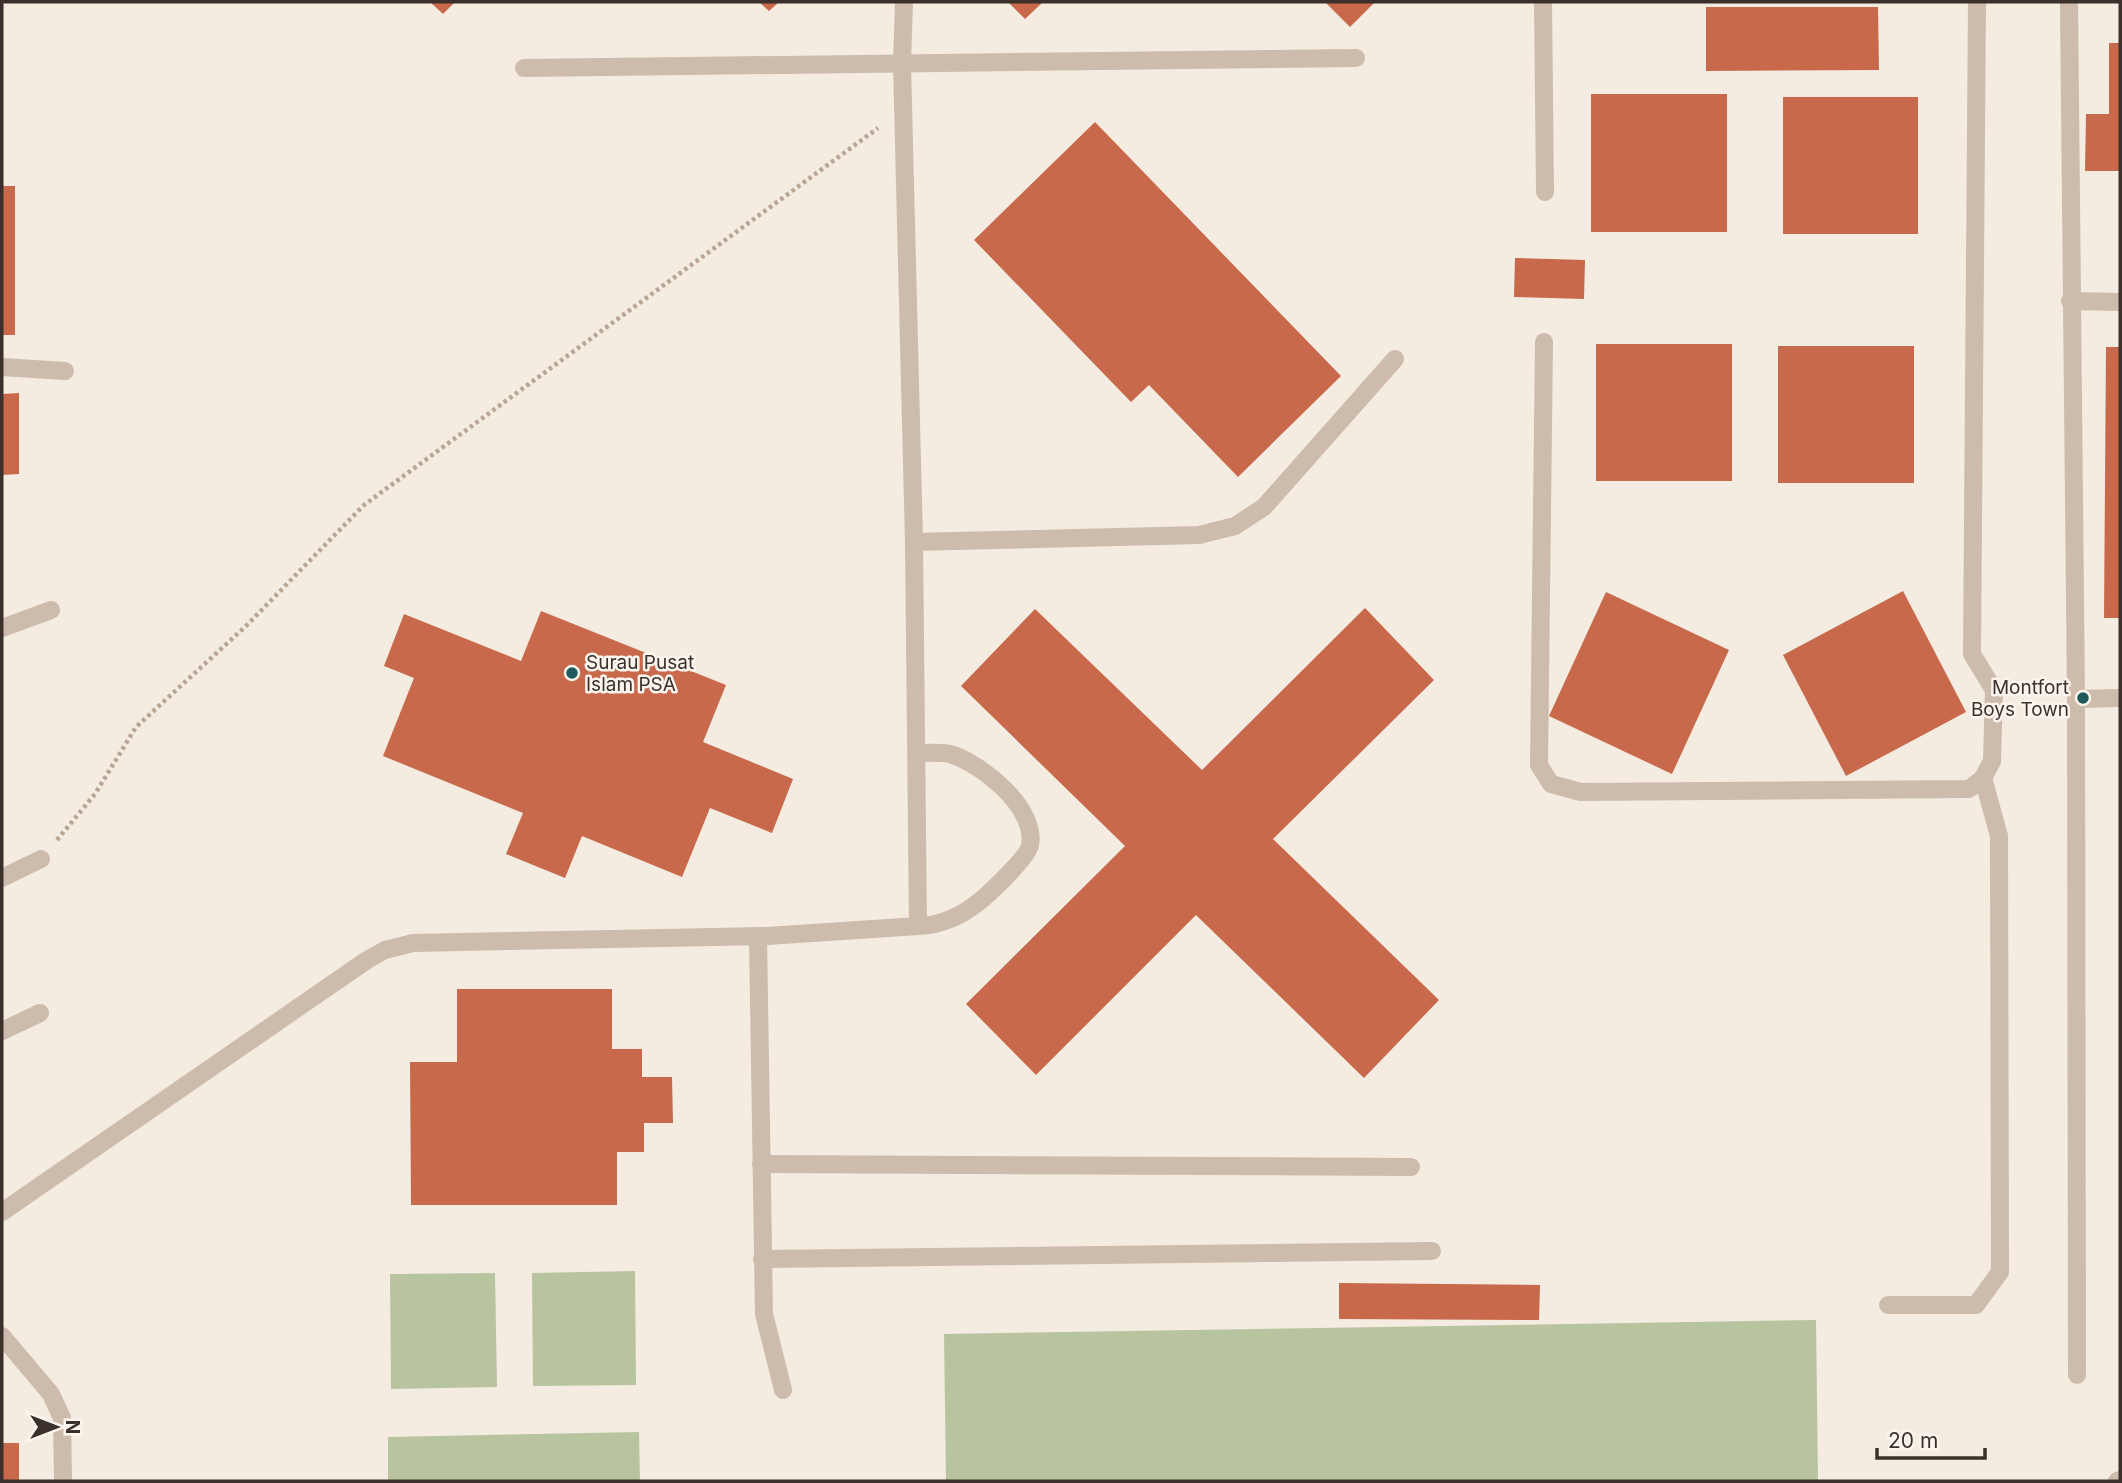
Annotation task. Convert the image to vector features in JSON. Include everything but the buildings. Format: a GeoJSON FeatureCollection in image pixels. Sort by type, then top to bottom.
{"type":"FeatureCollection","features":[{"type":"Feature","properties":{"kind":"lane"},"geometry":{"type":"LineString","coordinates":[[904,2],[902,64],[915,542],[918,926]]}},
{"type":"Feature","properties":{"kind":"lane"},"geometry":{"type":"LineString","coordinates":[[1543,2],[1545,192]]}},
{"type":"Feature","properties":{"kind":"lane"},"geometry":{"type":"LineString","coordinates":[[1544,342],[1539,765],[1551,784],[1581,792],[1969,789],[1983,778],[1992,761],[1994,690],[1972,653],[1977,2]]}},
{"type":"Feature","properties":{"kind":"lane"},"geometry":{"type":"LineString","coordinates":[[2069,2],[2076,699],[2077,1376]]}},
{"type":"Feature","properties":{"kind":"lane"},"geometry":{"type":"LineString","coordinates":[[524,68],[1356,58]]}},
{"type":"Feature","properties":{"kind":"lane"},"geometry":{"type":"LineString","coordinates":[[2070,301],[2120,302]]}},
{"type":"Feature","properties":{"kind":"lane"},"geometry":{"type":"LineString","coordinates":[[915,542],[1199,535],[1235,526],[1264,507],[1395,359]]}},
{"type":"Feature","properties":{"kind":"lane"},"geometry":{"type":"LineString","coordinates":[[2,367],[65,371]]}},
{"type":"Feature","properties":{"kind":"lane"},"geometry":{"type":"LineString","coordinates":[[2,628],[51,610]]}},
{"type":"Feature","properties":{"kind":"lane"},"geometry":{"type":"LineString","coordinates":[[2076,699],[2120,698]]}},
{"type":"Feature","properties":{"kind":"lane"},"geometry":{"type":"LineString","coordinates":[[2,1212],[385,950],[413,943],[758,936],[933,926],[972,907],[1020,862],[1030,845],[1028,822],[1014,798],[988,775],[951,755],[918,753]]}},
{"type":"Feature","properties":{"kind":"lane"},"geometry":{"type":"LineString","coordinates":[[1888,1305],[1976,1305],[2000,1272],[1999,836],[1983,778]]}},
{"type":"Feature","properties":{"kind":"lane"},"geometry":{"type":"LineString","coordinates":[[2,878],[41,859]]}},
{"type":"Feature","properties":{"kind":"lane"},"geometry":{"type":"LineString","coordinates":[[758,936],[764,1314],[783,1390]]}},
{"type":"Feature","properties":{"kind":"lane"},"geometry":{"type":"LineString","coordinates":[[2,1031],[40,1013]]}},
{"type":"Feature","properties":{"kind":"lane"},"geometry":{"type":"LineString","coordinates":[[761,1164],[1410,1167]]}},
{"type":"Feature","properties":{"kind":"lane"},"geometry":{"type":"LineString","coordinates":[[762,1259],[1432,1251]]}},
{"type":"Feature","properties":{"kind":"lane"},"geometry":{"type":"LineString","coordinates":[[2,1336],[51,1394],[62,1418],[63,1481]]}},
{"type":"Feature","properties":{"kind":"path"},"geometry":{"type":"LineString","coordinates":[[41,859],[94,794],[136,727],[246,626],[364,505],[904,109]]}},
{"type":"Feature","properties":{"kind":"green space"},"geometry":{"type":"Polygon","coordinates":[[[635,1271],[636,1385],[533,1386],[532,1273],[635,1271]]]}},
{"type":"Feature","properties":{"kind":"green space"},"geometry":{"type":"Polygon","coordinates":[[[495,1273],[497,1387],[391,1389],[390,1274],[495,1273]]]}},
{"type":"Feature","properties":{"kind":"green space"},"geometry":{"type":"Polygon","coordinates":[[[1816,1320],[1818,1481],[946,1481],[944,1334],[1816,1320]]]}},
{"type":"Feature","properties":{"kind":"green space"},"geometry":{"type":"Polygon","coordinates":[[[639,1432],[640,1481],[388,1481],[388,1437],[639,1432]]]}},
{"type":"Feature","properties":{"kind":"place","name":"Surau Pusat Islam PSA"},"geometry":{"type":"Point","coordinates":[572,673]}},
{"type":"Feature","properties":{"kind":"place","name":"Montfort Boys Town"},"geometry":{"type":"Point","coordinates":[2083,698]}}]}
